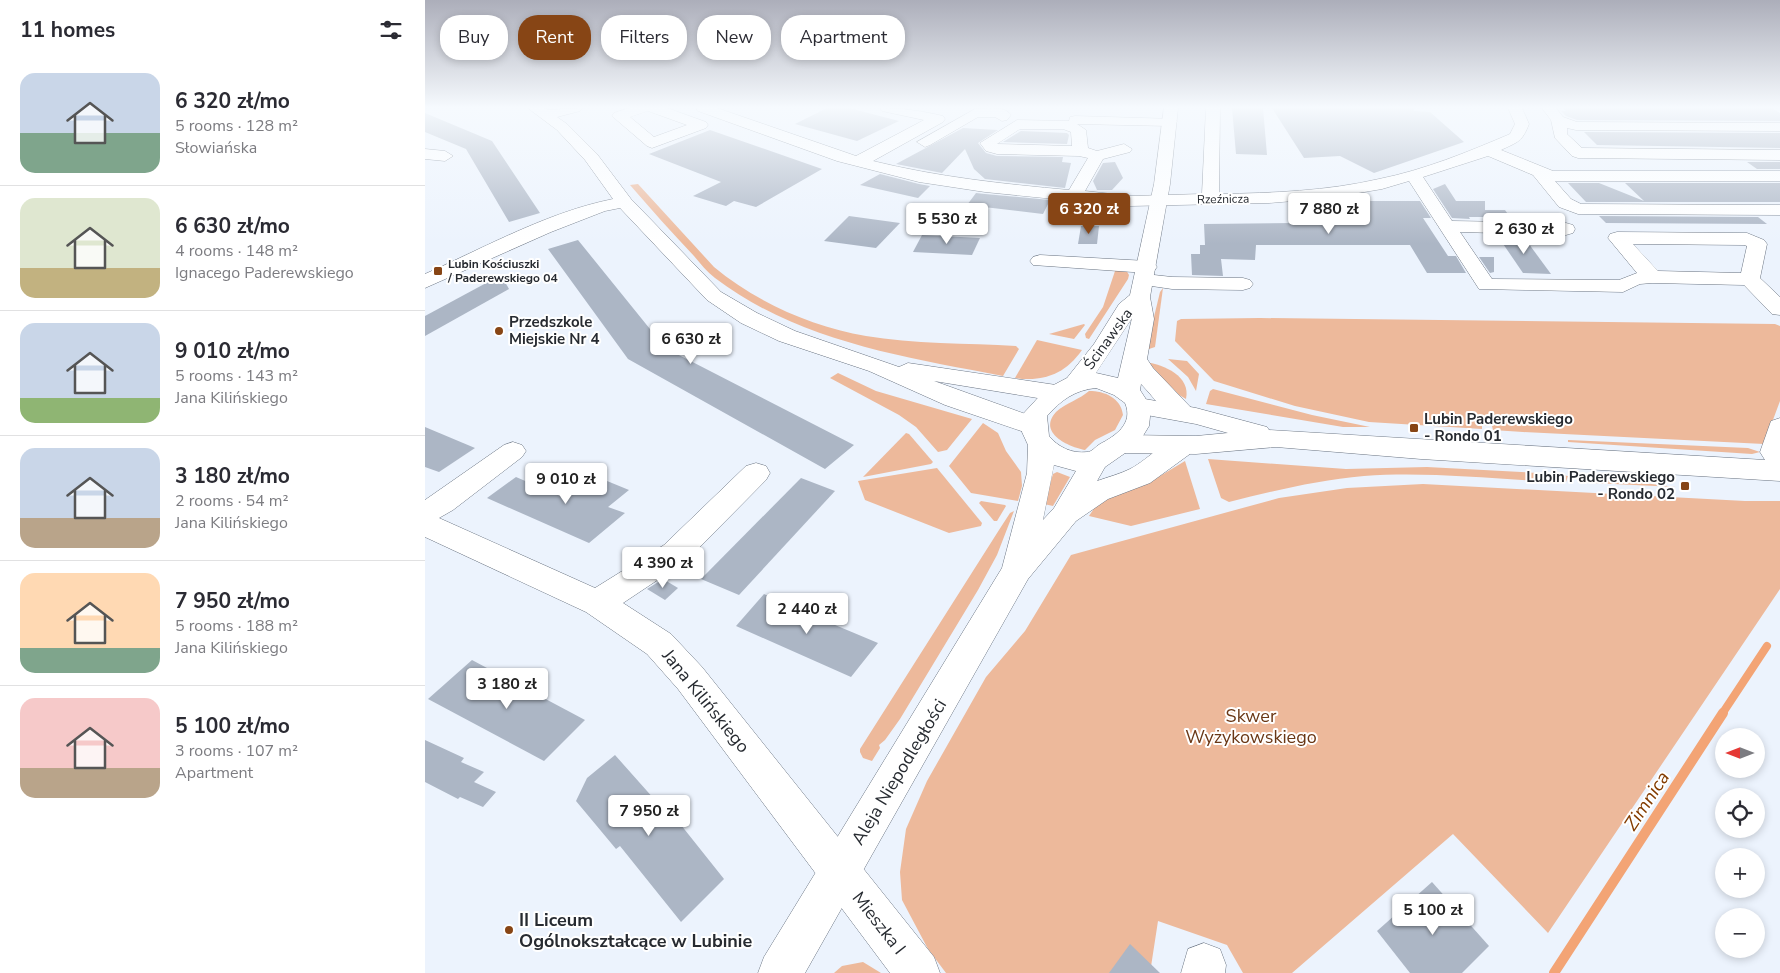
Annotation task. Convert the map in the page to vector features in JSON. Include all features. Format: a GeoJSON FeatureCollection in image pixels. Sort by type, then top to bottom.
{"type":"FeatureCollection","features":[{"type":"Feature","properties":{"kind":"street"},"geometry":{"type":"LineString","coordinates":[[588,153],[627,203],[714,296],[731,308],[787,336],[877,366],[1037,436],[1056,456],[1075,461],[1095,461],[1123,444],[1133,432],[1139,420],[1133,398]]}},
{"type":"Feature","properties":{"kind":"street","name":"Rzeźnicza"},"geometry":{"type":"LineString","coordinates":[[835,153],[858,162],[919,177],[1131,201],[1269,198],[1329,193],[1382,184],[1477,153]]}},
{"type":"Feature","properties":{"kind":"street"},"geometry":{"type":"LineString","coordinates":[[858,162],[874,153]]}},
{"type":"Feature","properties":{"kind":"street"},"geometry":{"type":"LineString","coordinates":[[1086,153],[1097,156],[1107,153]]}},
{"type":"Feature","properties":{"kind":"street","name":"Ścinawska"},"geometry":{"type":"LineString","coordinates":[[1133,398],[1130,371],[1135,358],[1145,310],[1144,281],[1166,153]]}},
{"type":"Feature","properties":{"kind":"street"},"geometry":{"type":"LineString","coordinates":[[1210,199],[1212,153]]}},
{"type":"Feature","properties":{"kind":"street"},"geometry":{"type":"LineString","coordinates":[[1495,153],[1548,175]]}},
{"type":"Feature","properties":{"kind":"street"},"geometry":{"type":"LineString","coordinates":[[1578,153],[1590,165],[1589,171],[1584,175]]}},
{"type":"Feature","properties":{"kind":"street"},"geometry":{"type":"LineString","coordinates":[[1619,153],[1780,155]]}},
{"type":"Feature","properties":{"kind":"street"},"geometry":{"type":"LineString","coordinates":[[425,154],[445,156]]}},
{"type":"Feature","properties":{"kind":"street"},"geometry":{"type":"LineString","coordinates":[[1074,196],[1097,156]]}},
{"type":"Feature","properties":{"kind":"street"},"geometry":{"type":"LineString","coordinates":[[1413,175],[1486,285],[1623,286],[1635,279],[1652,277],[1750,279]]}},
{"type":"Feature","properties":{"kind":"street"},"geometry":{"type":"LineString","coordinates":[[1780,176],[1541,176],[1565,203],[1578,209],[1780,210]]}},
{"type":"Feature","properties":{"kind":"street"},"geometry":{"type":"LineString","coordinates":[[583,217],[611,216],[627,203]]}},
{"type":"Feature","properties":{"kind":"street"},"geometry":{"type":"LineString","coordinates":[[425,282],[510,245],[583,217],[598,205],[627,203]]}},
{"type":"Feature","properties":{"kind":"street"},"geometry":{"type":"LineString","coordinates":[[1447,226],[1566,229]]}},
{"type":"Feature","properties":{"kind":"street"},"geometry":{"type":"LineString","coordinates":[[1652,277],[1617,238],[1747,240],[1757,244],[1745,258],[1750,279],[1780,309]]}},
{"type":"Feature","properties":{"kind":"street"},"geometry":{"type":"LineString","coordinates":[[1634,257],[1661,257]]}},
{"type":"Feature","properties":{"kind":"street"},"geometry":{"type":"LineString","coordinates":[[1040,261],[1144,281],[1243,284]]}},
{"type":"Feature","properties":{"kind":"street","name":"Ścinawska"},"geometry":{"type":"LineString","coordinates":[[1077,381],[1103,347],[1144,281]]}},
{"type":"Feature","properties":{"kind":"street"},"geometry":{"type":"LineString","coordinates":[[1135,358],[1144,373],[1185,414]]}},
{"type":"Feature","properties":{"kind":"street"},"geometry":{"type":"LineString","coordinates":[[877,366],[969,378],[1056,393]]}},
{"type":"Feature","properties":{"kind":"street"},"geometry":{"type":"LineString","coordinates":[[1037,436],[1035,414],[1056,393],[1077,381],[1096,380],[1112,383],[1133,398],[1276,438]]}},
{"type":"Feature","properties":{"kind":"street"},"geometry":{"type":"LineString","coordinates":[[1780,426],[1773,452],[1780,461]]}},
{"type":"Feature","properties":{"kind":"street","name":"Aleja Niepodległości"},"geometry":{"type":"LineString","coordinates":[[1017,570],[1041,473],[1037,436]]}},
{"type":"Feature","properties":{"kind":"street"},"geometry":{"type":"LineString","coordinates":[[1123,444],[1185,445],[1276,438],[1421,450],[1780,472]]}},
{"type":"Feature","properties":{"kind":"street"},"geometry":{"type":"LineString","coordinates":[[1065,516],[1098,492],[1140,476],[1185,445]]}},
{"type":"Feature","properties":{"kind":"street"},"geometry":{"type":"LineString","coordinates":[[425,512],[443,503],[513,451]]}},
{"type":"Feature","properties":{"kind":"street","name":"Aleja Niepodległości"},"geometry":{"type":"LineString","coordinates":[[780,973],[1017,570],[1065,516],[1095,461]]}},
{"type":"Feature","properties":{"kind":"street"},"geometry":{"type":"LineString","coordinates":[[597,603],[675,553],[756,473]]}},
{"type":"Feature","properties":{"kind":"street","name":"Jana Kilińskiego"},"geometry":{"type":"LineString","coordinates":[[425,524],[597,603],[659,644],[690,678],[840,873]]}},
{"type":"Feature","properties":{"kind":"street","name":"Mieszka I"},"geometry":{"type":"LineString","coordinates":[[840,873],[918,973]]}},
{"type":"Feature","properties":{"kind":"green space"},"geometry":{"type":"Polygon","coordinates":[[[638,184],[714,267],[730,280],[766,302],[786,311],[846,332],[884,339],[1016,346],[1019,349],[1003,376],[927,362],[853,344],[816,332],[781,317],[747,300],[709,273],[630,185],[638,184]]]}},
{"type":"Feature","properties":{"kind":"green space"},"geometry":{"type":"Polygon","coordinates":[[[1116,268],[1126,270],[1129,275],[1128,279],[1089,339],[1086,338],[1085,334],[1103,307],[1116,268]]]}},
{"type":"Feature","properties":{"kind":"green space"},"geometry":{"type":"Polygon","coordinates":[[[1163,288],[1155,347],[1146,350],[1160,292],[1163,288]]]}},
{"type":"Feature","properties":{"kind":"green space"},"geometry":{"type":"Polygon","coordinates":[[[1260,318],[1775,324],[1780,326],[1780,401],[1764,444],[1493,430],[1492,426],[1482,425],[1482,429],[1369,422],[1295,406],[1214,381],[1175,341],[1177,321],[1181,319],[1260,318]]]}},
{"type":"Feature","properties":{"kind":"green space"},"geometry":{"type":"Polygon","coordinates":[[[1084,324],[1074,339],[1049,334],[1084,324]]]}},
{"type":"Feature","properties":{"kind":"green space"},"geometry":{"type":"Polygon","coordinates":[[[1037,340],[1082,350],[1068,365],[1053,374],[1035,379],[1015,378],[1037,340]]]}},
{"type":"Feature","properties":{"kind":"green space"},"geometry":{"type":"Polygon","coordinates":[[[1168,359],[1187,361],[1199,374],[1196,391],[1188,377],[1168,359]]]}},
{"type":"Feature","properties":{"kind":"green space"},"geometry":{"type":"Polygon","coordinates":[[[1146,362],[1161,366],[1175,373],[1184,384],[1186,399],[1179,395],[1146,362]]]}},
{"type":"Feature","properties":{"kind":"green space"},"geometry":{"type":"Polygon","coordinates":[[[838,373],[876,391],[972,419],[947,450],[938,452],[916,427],[899,415],[830,378],[838,373]]]}},
{"type":"Feature","properties":{"kind":"green space"},"geometry":{"type":"Polygon","coordinates":[[[1213,389],[1312,415],[1370,427],[1343,427],[1206,404],[1210,391],[1213,389]]]}},
{"type":"Feature","properties":{"kind":"green space"},"geometry":{"type":"Polygon","coordinates":[[[1089,391],[1101,392],[1116,400],[1122,409],[1123,415],[1115,430],[1095,440],[1085,450],[1071,446],[1057,438],[1050,426],[1056,412],[1089,391]]]}},
{"type":"Feature","properties":{"kind":"green space"},"geometry":{"type":"Polygon","coordinates":[[[983,423],[998,433],[1006,451],[1021,472],[1022,486],[1018,501],[971,493],[949,466],[983,423]]]}},
{"type":"Feature","properties":{"kind":"green space"},"geometry":{"type":"Polygon","coordinates":[[[906,433],[909,434],[933,462],[931,464],[863,477],[906,433]]]}},
{"type":"Feature","properties":{"kind":"green space"},"geometry":{"type":"Polygon","coordinates":[[[1568,440],[1748,448],[1760,452],[1752,454],[1568,442],[1568,440]]]}},
{"type":"Feature","properties":{"kind":"green space"},"geometry":{"type":"Polygon","coordinates":[[[1208,459],[1346,469],[1427,467],[1568,476],[1566,482],[1439,475],[1364,476],[1312,483],[1229,502],[1221,498],[1208,459]]]}},
{"type":"Feature","properties":{"kind":"green space"},"geometry":{"type":"Polygon","coordinates":[[[1185,461],[1200,509],[1131,526],[1089,516],[1097,504],[1160,476],[1185,461]]]}},
{"type":"Feature","properties":{"kind":"green space"},"geometry":{"type":"Polygon","coordinates":[[[937,468],[982,523],[981,526],[949,533],[865,500],[858,481],[937,468]]]}},
{"type":"Feature","properties":{"kind":"green space"},"geometry":{"type":"Polygon","coordinates":[[[1057,472],[1070,477],[1053,506],[1044,504],[1053,474],[1057,472]]]}},
{"type":"Feature","properties":{"kind":"green space"},"geometry":{"type":"Polygon","coordinates":[[[1586,476],[1676,487],[1593,483],[1586,476]]]}},
{"type":"Feature","properties":{"kind":"green space","name":"Skwer Wyżykowskiego"},"geometry":{"type":"Polygon","coordinates":[[[1423,484],[1745,501],[1780,501],[1780,589],[1548,933],[1453,834],[1292,973],[1243,973],[1227,945],[1158,921],[1150,973],[946,973],[928,949],[902,900],[900,872],[906,829],[927,781],[986,677],[1025,631],[1071,555],[1279,498],[1347,488],[1423,484]]]}},
{"type":"Feature","properties":{"kind":"green space"},"geometry":{"type":"Polygon","coordinates":[[[981,501],[1006,506],[997,521],[994,521],[979,503],[981,501]]]}},
{"type":"Feature","properties":{"kind":"green space"},"geometry":{"type":"Polygon","coordinates":[[[1014,511],[997,555],[978,590],[900,719],[885,740],[879,745],[880,748],[872,761],[863,758],[860,749],[1010,513],[1014,511]]]}},
{"type":"Feature","properties":{"kind":"green space"},"geometry":{"type":"Polygon","coordinates":[[[863,962],[881,973],[834,973],[842,966],[863,962]]]}},
{"type":"Feature","properties":{"kind":"building"},"geometry":{"type":"Polygon","coordinates":[[[469,153],[500,153],[540,213],[509,222],[469,153]]]}},
{"type":"Feature","properties":{"kind":"building"},"geometry":{"type":"Polygon","coordinates":[[[777,153],[822,169],[756,207],[734,201],[726,206],[693,196],[721,182],[649,154],[777,153]]]}},
{"type":"Feature","properties":{"kind":"building"},"geometry":{"type":"Polygon","coordinates":[[[916,153],[961,153],[942,173],[896,164],[916,153]]]}},
{"type":"Feature","properties":{"kind":"building"},"geometry":{"type":"Polygon","coordinates":[[[967,153],[1063,157],[1062,162],[1071,163],[1065,188],[985,179],[974,169],[967,153]]]}},
{"type":"Feature","properties":{"kind":"building"},"geometry":{"type":"Polygon","coordinates":[[[1267,153],[1267,155],[1236,154],[1267,153]]]}},
{"type":"Feature","properties":{"kind":"building"},"geometry":{"type":"Polygon","coordinates":[[[1301,153],[1431,153],[1374,173],[1340,156],[1304,158],[1301,153]]]}},
{"type":"Feature","properties":{"kind":"building"},"geometry":{"type":"Polygon","coordinates":[[[1115,162],[1123,178],[1112,190],[1097,190],[1093,181],[1103,163],[1115,162]]]}},
{"type":"Feature","properties":{"kind":"building"},"geometry":{"type":"Polygon","coordinates":[[[1747,162],[1780,162],[1780,169],[1757,169],[1747,162]]]}},
{"type":"Feature","properties":{"kind":"building"},"geometry":{"type":"Polygon","coordinates":[[[880,174],[930,186],[918,198],[860,185],[880,174]]]}},
{"type":"Feature","properties":{"kind":"building"},"geometry":{"type":"Polygon","coordinates":[[[1568,183],[1599,183],[1644,201],[1625,183],[1780,183],[1780,202],[1586,202],[1568,183]]]}},
{"type":"Feature","properties":{"kind":"building"},"geometry":{"type":"Polygon","coordinates":[[[1445,184],[1456,201],[1485,201],[1485,210],[1505,210],[1512,220],[1487,220],[1485,217],[1469,217],[1470,219],[1452,218],[1433,189],[1445,184]]]}},
{"type":"Feature","properties":{"kind":"building"},"geometry":{"type":"Polygon","coordinates":[[[976,193],[1050,200],[1043,214],[967,205],[976,193]]]}},
{"type":"Feature","properties":{"kind":"building"},"geometry":{"type":"Polygon","coordinates":[[[1361,201],[1420,201],[1431,218],[1423,218],[1448,256],[1456,256],[1466,273],[1427,273],[1410,245],[1256,245],[1255,260],[1221,259],[1223,276],[1192,275],[1191,254],[1200,254],[1200,245],[1205,245],[1204,224],[1295,223],[1290,209],[1365,210],[1361,201]]]}},
{"type":"Feature","properties":{"kind":"building"},"geometry":{"type":"Polygon","coordinates":[[[849,216],[900,223],[876,248],[824,241],[849,216]]]}},
{"type":"Feature","properties":{"kind":"building"},"geometry":{"type":"Polygon","coordinates":[[[1599,216],[1758,217],[1767,224],[1606,223],[1599,216]]]}},
{"type":"Feature","properties":{"kind":"building"},"geometry":{"type":"Polygon","coordinates":[[[1081,226],[1099,226],[1097,244],[1078,244],[1081,226]]]}},
{"type":"Feature","properties":{"kind":"building"},"geometry":{"type":"Polygon","coordinates":[[[922,235],[980,238],[972,255],[913,252],[922,235]]]}},
{"type":"Feature","properties":{"kind":"building"},"geometry":{"type":"Polygon","coordinates":[[[1497,235],[1523,236],[1551,274],[1523,273],[1497,235]]]}},
{"type":"Feature","properties":{"kind":"building"},"geometry":{"type":"Polygon","coordinates":[[[578,240],[671,355],[675,353],[854,445],[825,469],[628,359],[548,249],[578,240]]]}},
{"type":"Feature","properties":{"kind":"building"},"geometry":{"type":"Polygon","coordinates":[[[1479,257],[1494,257],[1494,272],[1490,273],[1479,257]]]}},
{"type":"Feature","properties":{"kind":"building"},"geometry":{"type":"Polygon","coordinates":[[[501,275],[509,289],[425,336],[425,316],[501,275]]]}},
{"type":"Feature","properties":{"kind":"building"},"geometry":{"type":"Polygon","coordinates":[[[425,427],[475,448],[439,472],[425,467],[425,427]]]}},
{"type":"Feature","properties":{"kind":"building"},"geometry":{"type":"Polygon","coordinates":[[[590,474],[629,490],[608,507],[625,513],[589,543],[487,498],[516,477],[560,496],[590,474]]]}},
{"type":"Feature","properties":{"kind":"building"},"geometry":{"type":"Polygon","coordinates":[[[801,478],[835,491],[739,595],[701,579],[801,478]]]}},
{"type":"Feature","properties":{"kind":"building"},"geometry":{"type":"Polygon","coordinates":[[[663,579],[678,588],[665,600],[647,589],[663,579]]]}},
{"type":"Feature","properties":{"kind":"building"},"geometry":{"type":"Polygon","coordinates":[[[764,594],[878,643],[851,677],[736,626],[764,594]]]}},
{"type":"Feature","properties":{"kind":"building"},"geometry":{"type":"Polygon","coordinates":[[[472,660],[585,720],[544,761],[428,699],[472,660]]]}},
{"type":"Feature","properties":{"kind":"building"},"geometry":{"type":"Polygon","coordinates":[[[425,740],[464,758],[461,762],[484,772],[474,782],[496,792],[483,807],[460,797],[458,799],[425,782],[425,740]]]}},
{"type":"Feature","properties":{"kind":"building"},"geometry":{"type":"Polygon","coordinates":[[[615,755],[679,827],[681,825],[724,879],[681,922],[620,846],[616,849],[576,801],[587,778],[615,755]]]}},
{"type":"Feature","properties":{"kind":"building"},"geometry":{"type":"Polygon","coordinates":[[[1432,882],[1489,946],[1462,973],[1410,973],[1377,931],[1432,882]]]}},
{"type":"Feature","properties":{"kind":"building"},"geometry":{"type":"Polygon","coordinates":[[[1130,944],[1160,973],[1109,973],[1130,944]]]}},
{"type":"Feature","properties":{"kind":"waterway","name":"Zimnica"},"geometry":{"type":"LineString","coordinates":[[1722,714],[1767,646]]}},
{"type":"Feature","properties":{"kind":"waterway","name":"Zimnica"},"geometry":{"type":"LineString","coordinates":[[1554,973],[1723,713]]}},
{"type":"Feature","properties":{"kind":"place","name":"Lubin Kościuszki / Paderewskiego 04"},"geometry":{"type":"Point","coordinates":[438,271]}},
{"type":"Feature","properties":{"kind":"place","name":"Przedszkole Miejskie Nr 4"},"geometry":{"type":"Point","coordinates":[499,331]}},
{"type":"Feature","properties":{"kind":"place","name":"Lubin Paderewskiego - Rondo 01"},"geometry":{"type":"Point","coordinates":[1414,428]}},
{"type":"Feature","properties":{"kind":"place","name":"Lubin Paderewskiego - Rondo 02"},"geometry":{"type":"Point","coordinates":[1685,486]}},
{"type":"Feature","properties":{"kind":"place","name":"II Liceum Ogólnokształcące w Lubinie"},"geometry":{"type":"Point","coordinates":[509,930]}}]}
